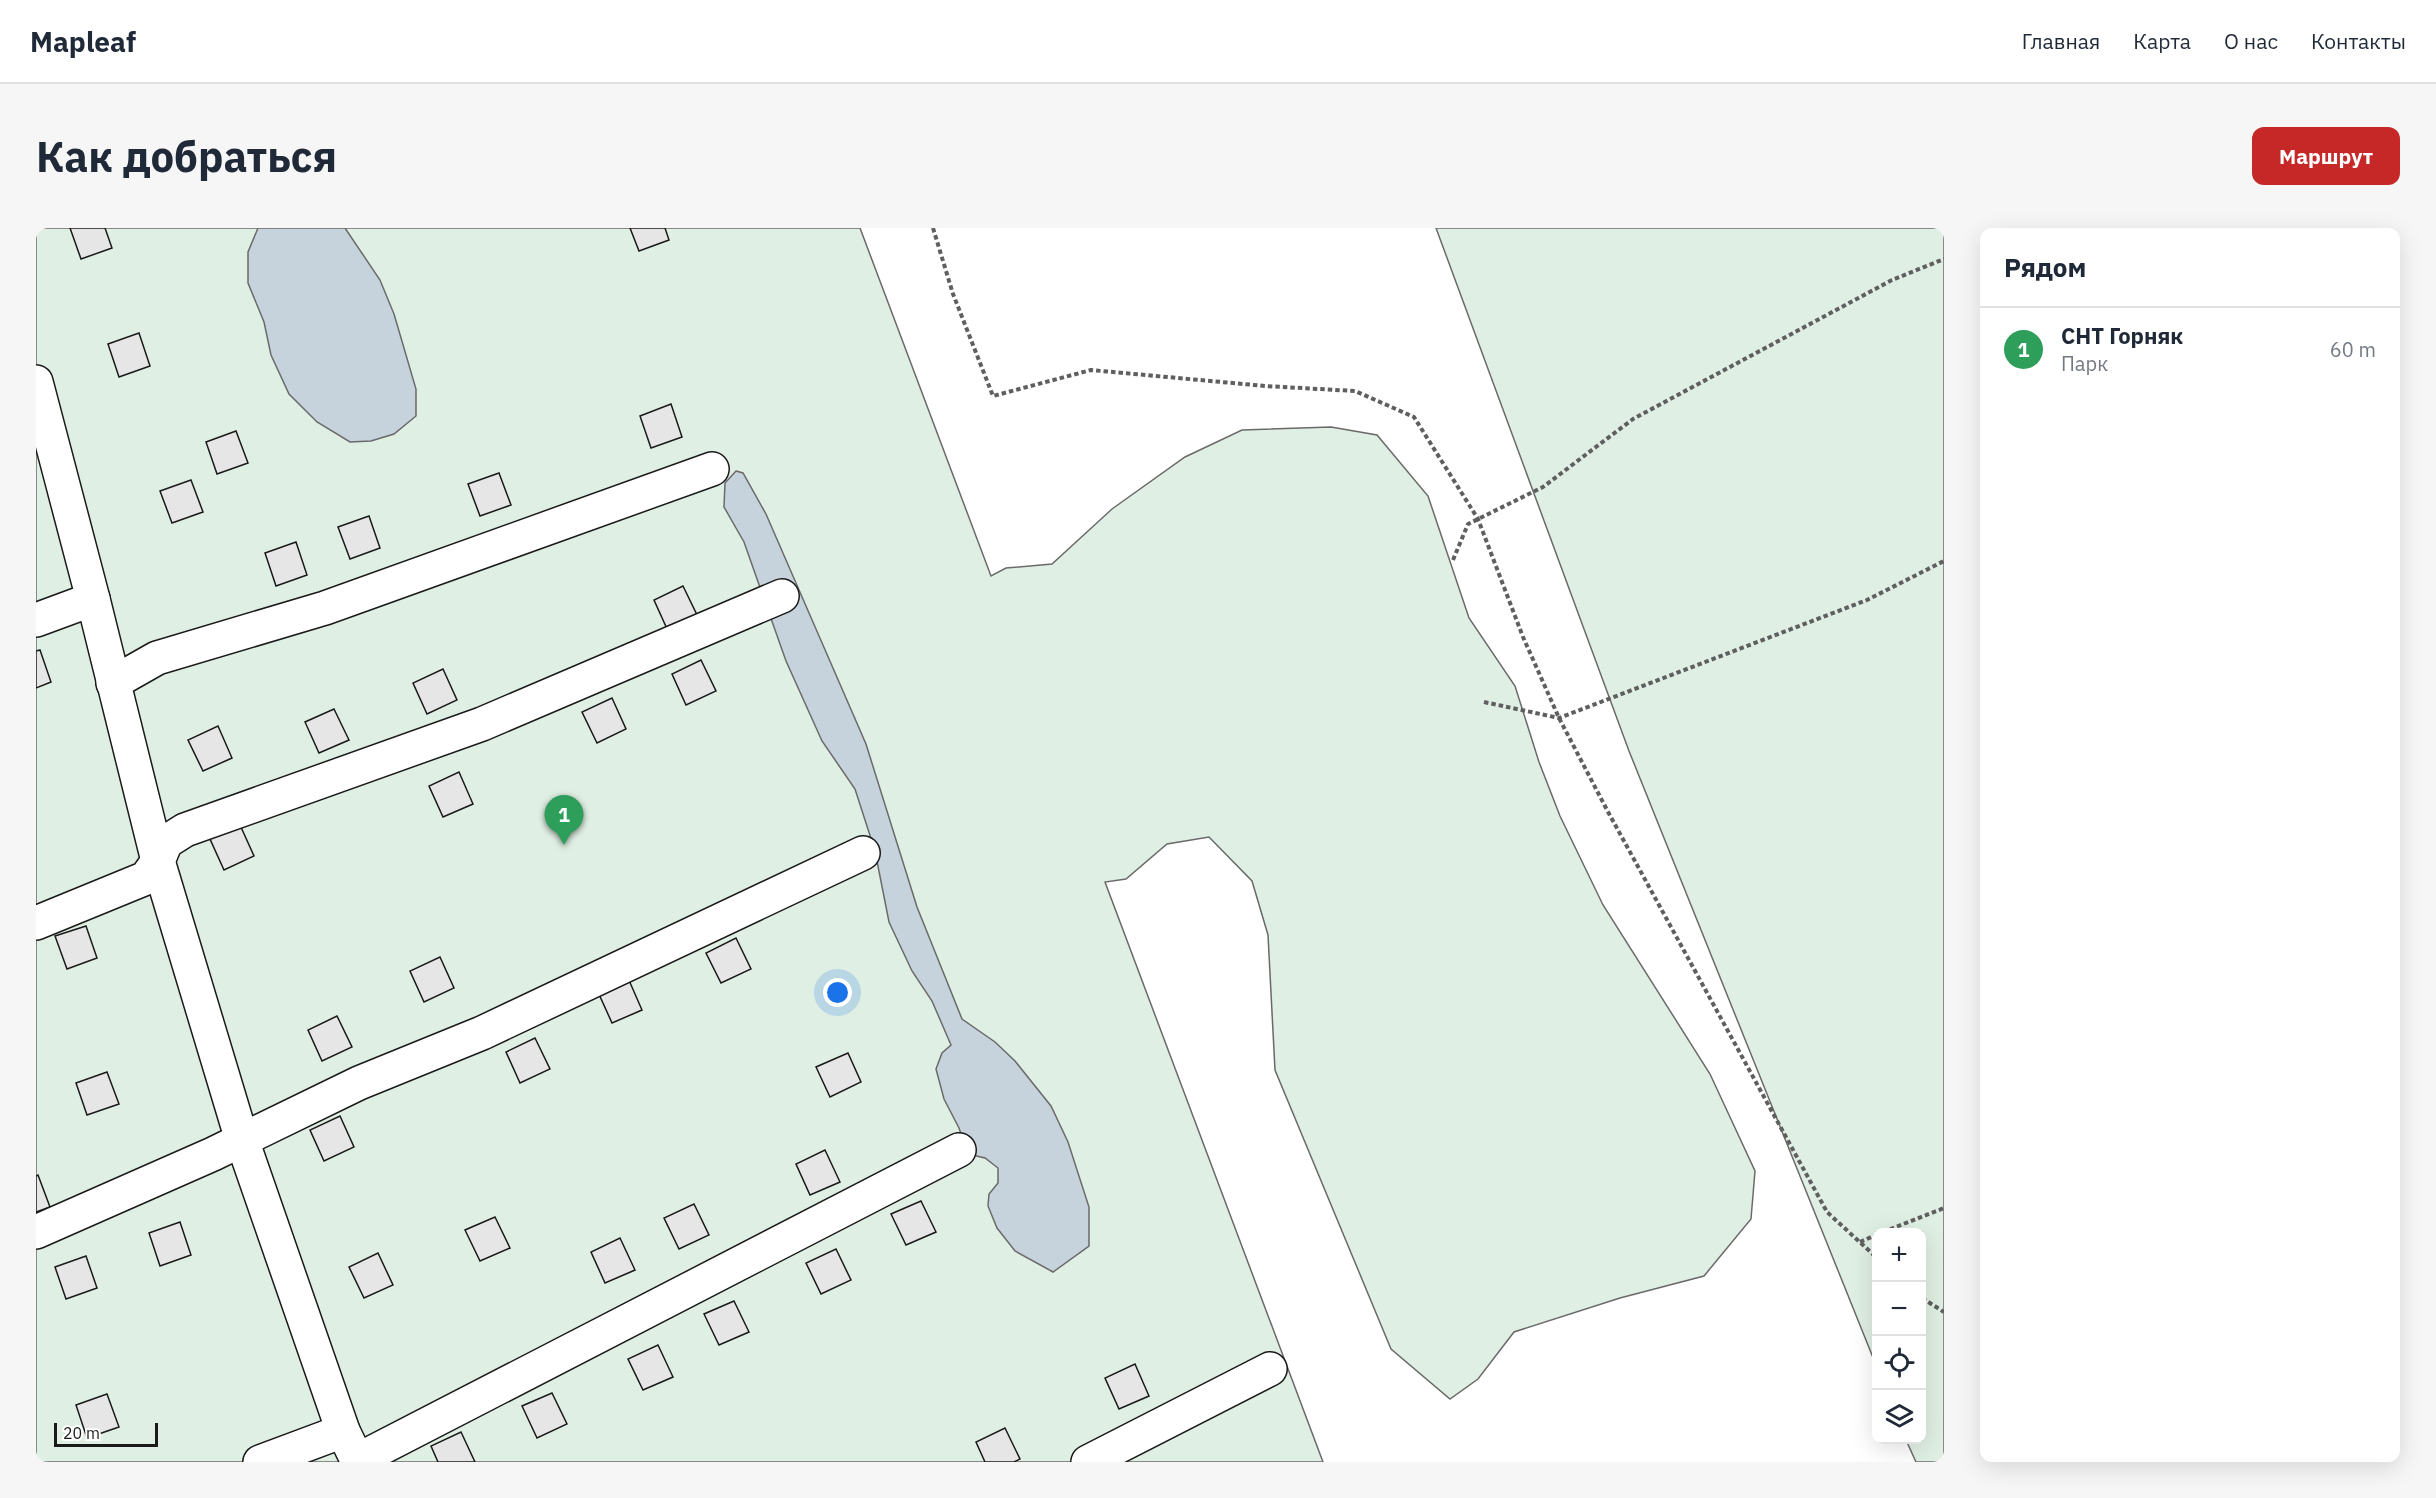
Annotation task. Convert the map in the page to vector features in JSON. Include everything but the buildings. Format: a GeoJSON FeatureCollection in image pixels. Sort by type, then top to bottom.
{"type":"FeatureCollection","features":[{"type":"Feature","properties":{"kind":"street"},"geometry":{"type":"LineString","coordinates":[[36,382],[158,861],[242,1140],[343,1431],[358,1461],[959,1150]]}},
{"type":"Feature","properties":{"kind":"street"},"geometry":{"type":"LineString","coordinates":[[112,683],[157,658],[326,608],[712,469]]}},
{"type":"Feature","properties":{"kind":"street"},"geometry":{"type":"LineString","coordinates":[[36,923],[146,878],[158,861],[166,842],[185,830],[482,724],[782,596]]}},
{"type":"Feature","properties":{"kind":"street"},"geometry":{"type":"LineString","coordinates":[[36,620],[93,599]]}},
{"type":"Feature","properties":{"kind":"street"},"geometry":{"type":"LineString","coordinates":[[36,1232],[242,1140],[359,1083],[482,1032],[863,853]]}},
{"type":"Feature","properties":{"kind":"street"},"geometry":{"type":"LineString","coordinates":[[1088,1462],[1270,1369]]}},
{"type":"Feature","properties":{"kind":"street"},"geometry":{"type":"LineString","coordinates":[[260,1462],[343,1431]]}},
{"type":"Feature","properties":{"kind":"path"},"geometry":{"type":"LineString","coordinates":[[933,228],[953,294],[993,396],[1090,370],[1265,386],[1355,391],[1414,417],[1478,519],[1523,637],[1559,718],[1827,1212],[1872,1253]]}},
{"type":"Feature","properties":{"kind":"path"},"geometry":{"type":"LineString","coordinates":[[1454,560],[1468,524],[1544,487],[1633,419],[1892,280],[1944,260]]}},
{"type":"Feature","properties":{"kind":"path"},"geometry":{"type":"LineString","coordinates":[[1484,702],[1559,718],[1867,600],[1944,561]]}},
{"type":"Feature","properties":{"kind":"path"},"geometry":{"type":"LineString","coordinates":[[1895,1228],[1944,1208]]}},
{"type":"Feature","properties":{"kind":"path"},"geometry":{"type":"LineString","coordinates":[[1860,1242],[1872,1237]]}},
{"type":"Feature","properties":{"kind":"path"},"geometry":{"type":"LineString","coordinates":[[1926,1301],[1944,1312]]}},
{"type":"Feature","properties":{"kind":"green space"},"geometry":{"type":"Polygon","coordinates":[[[36,228],[860,228],[991,576],[1006,568],[1052,564],[1112,509],[1185,457],[1242,430],[1331,427],[1377,435],[1428,496],[1469,618],[1515,686],[1539,762],[1560,816],[1603,905],[1710,1074],[1755,1171],[1751,1219],[1704,1276],[1620,1298],[1514,1332],[1478,1379],[1450,1399],[1391,1349],[1275,1070],[1268,935],[1252,881],[1209,837],[1167,844],[1126,879],[1105,882],[1323,1462],[36,1462],[36,228]]]}},
{"type":"Feature","properties":{"kind":"green space"},"geometry":{"type":"Polygon","coordinates":[[[1436,228],[1944,228],[1944,1462],[1916,1462],[1908,1444],[1926,1444],[1926,1228],[1872,1228],[1872,1355],[1629,751],[1436,228]]]}},
{"type":"Feature","properties":{"kind":"shaded area"},"geometry":{"type":"Polygon","coordinates":[[[258,228],[345,228],[380,280],[394,314],[416,389],[416,416],[394,434],[371,441],[350,442],[317,422],[289,394],[271,355],[264,322],[248,283],[248,252],[258,228]]]}},
{"type":"Feature","properties":{"kind":"shaded area"},"geometry":{"type":"Polygon","coordinates":[[[736,471],[743,473],[766,514],[866,744],[917,907],[962,1019],[995,1042],[1015,1061],[1051,1106],[1068,1142],[1089,1207],[1089,1246],[1053,1272],[1015,1251],[997,1228],[988,1206],[989,1194],[998,1183],[998,1168],[985,1158],[968,1154],[959,1128],[944,1099],[936,1069],[942,1053],[951,1045],[932,1001],[912,971],[889,922],[875,851],[855,789],[822,741],[786,661],[744,542],[724,507],[725,483],[736,471]]]}},
{"type":"Feature","properties":{"kind":"place","name":"СНТ Горняк"},"geometry":{"type":"Point","coordinates":[564,845]}}]}
